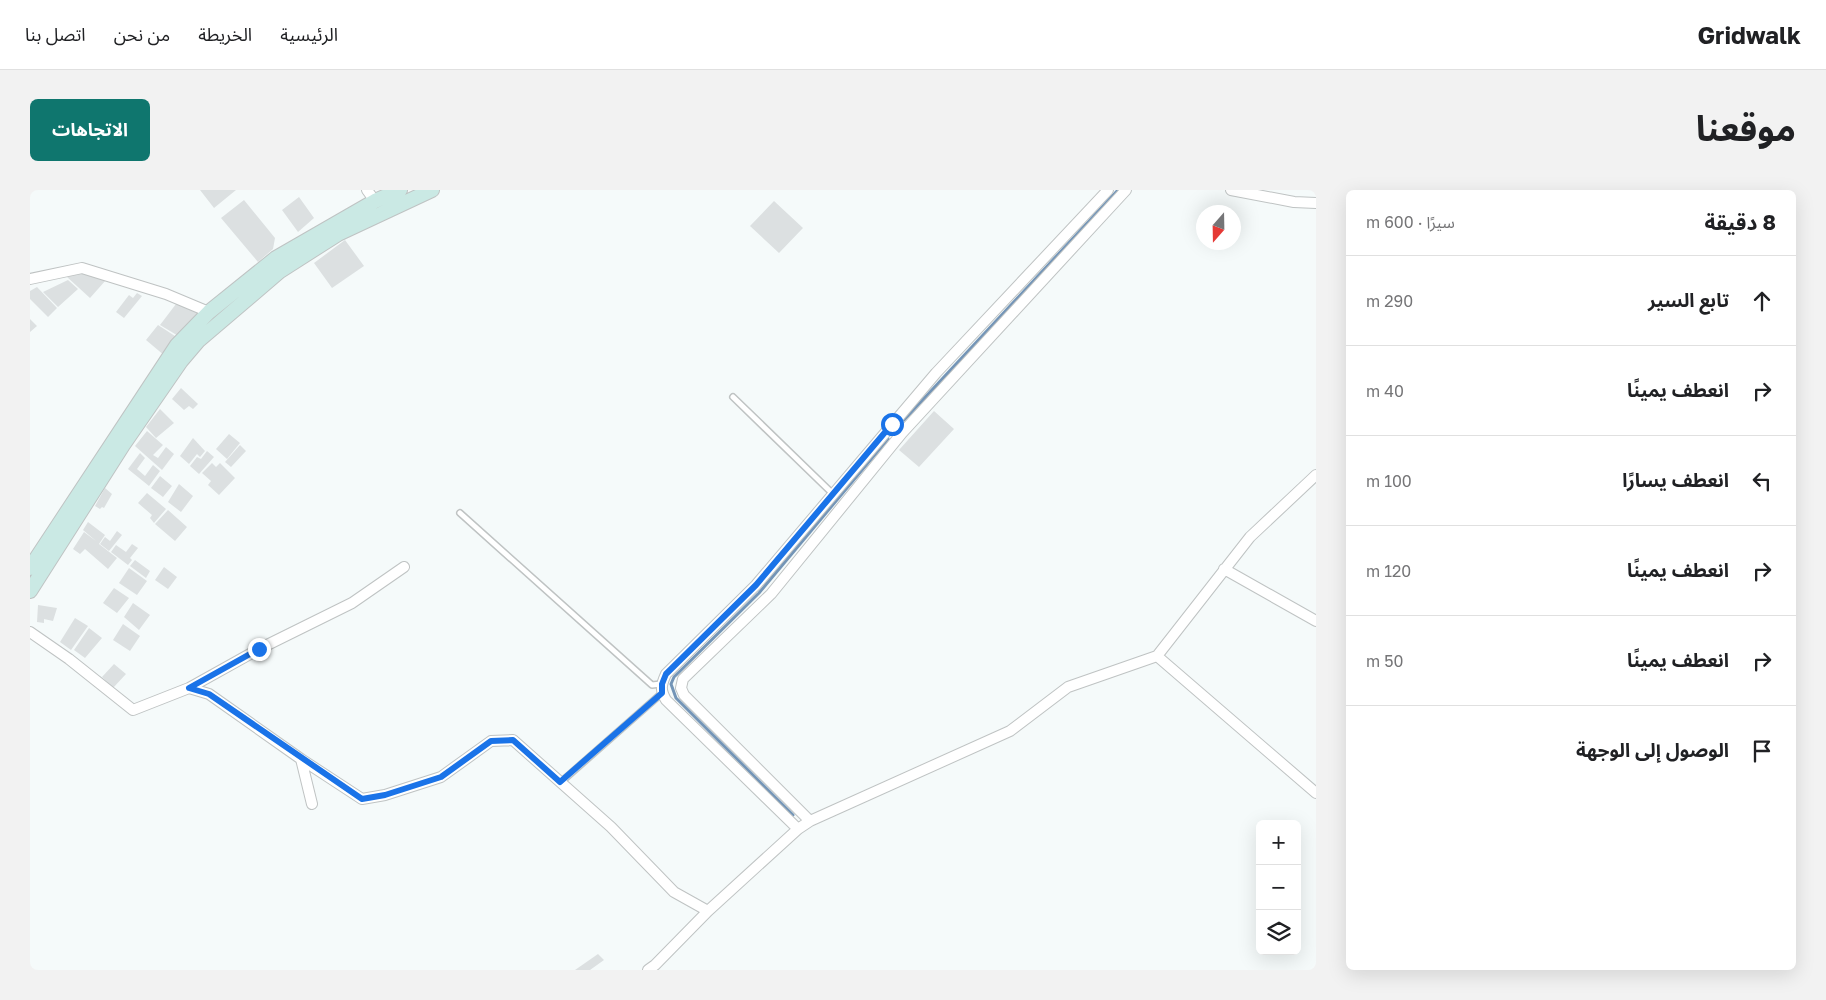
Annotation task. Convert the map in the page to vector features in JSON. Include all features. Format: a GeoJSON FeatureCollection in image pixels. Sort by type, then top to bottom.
{"type":"FeatureCollection","features":[{"type":"Feature","properties":{"kind":"main road"},"geometry":{"type":"LineString","coordinates":[[30,568],[178,345],[208,312],[276,258],[371,196],[400,190]]}},
{"type":"Feature","properties":{"kind":"main road"},"geometry":{"type":"LineString","coordinates":[[30,591],[123,445],[181,361],[198,341],[280,271],[338,234],[432,190]]}},
{"type":"Feature","properties":{"kind":"street"},"geometry":{"type":"LineString","coordinates":[[798,829],[666,700],[662,689],[666,674],[756,585],[936,373],[1108,190]]}},
{"type":"Feature","properties":{"kind":"street"},"geometry":{"type":"LineString","coordinates":[[810,821],[684,695],[681,688],[683,679],[770,594],[902,433],[1126,190]]}},
{"type":"Feature","properties":{"kind":"street"},"geometry":{"type":"LineString","coordinates":[[1231,190],[1294,202],[1316,203]]}},
{"type":"Feature","properties":{"kind":"street"},"geometry":{"type":"LineString","coordinates":[[30,280],[82,268],[166,294],[208,312]]}},
{"type":"Feature","properties":{"kind":"street"},"geometry":{"type":"LineString","coordinates":[[892,424],[902,433]]}},
{"type":"Feature","properties":{"kind":"street"},"geometry":{"type":"LineString","coordinates":[[648,970],[708,911],[798,829],[810,821],[1010,731],[1068,688],[1157,656],[1250,537],[1316,475]]}},
{"type":"Feature","properties":{"kind":"street"},"geometry":{"type":"LineString","coordinates":[[30,632],[69,659],[133,710],[189,688],[259,649],[352,603],[404,567]]}},
{"type":"Feature","properties":{"kind":"street"},"geometry":{"type":"LineString","coordinates":[[1224,569],[1316,621]]}},
{"type":"Feature","properties":{"kind":"street"},"geometry":{"type":"LineString","coordinates":[[1157,656],[1316,794]]}},
{"type":"Feature","properties":{"kind":"street"},"geometry":{"type":"LineString","coordinates":[[189,688],[209,694],[301,759],[362,799],[385,795],[441,777],[491,741],[513,740],[611,826],[674,892],[708,911]]}},
{"type":"Feature","properties":{"kind":"street"},"geometry":{"type":"LineString","coordinates":[[301,759],[312,804]]}},
{"type":"Feature","properties":{"kind":"lane"},"geometry":{"type":"LineString","coordinates":[[733,397],[833,494]]}},
{"type":"Feature","properties":{"kind":"lane"},"geometry":{"type":"LineString","coordinates":[[460,513],[652,685],[662,689],[560,782]]}},
{"type":"Feature","properties":{"kind":"building"},"geometry":{"type":"Polygon","coordinates":[[[200,190],[236,190],[214,208],[200,190]]]}},
{"type":"Feature","properties":{"kind":"building"},"geometry":{"type":"Polygon","coordinates":[[[299,197],[314,218],[298,232],[282,210],[299,197]]]}},
{"type":"Feature","properties":{"kind":"building"},"geometry":{"type":"Polygon","coordinates":[[[244,200],[275,238],[273,249],[258,262],[221,218],[244,200]]]}},
{"type":"Feature","properties":{"kind":"building"},"geometry":{"type":"Polygon","coordinates":[[[774,201],[803,228],[779,253],[750,226],[774,201]]]}},
{"type":"Feature","properties":{"kind":"building"},"geometry":{"type":"Polygon","coordinates":[[[345,240],[364,266],[332,288],[314,263],[345,240]]]}},
{"type":"Feature","properties":{"kind":"building"},"geometry":{"type":"Polygon","coordinates":[[[77,272],[106,280],[90,298],[67,277],[77,272]]]}},
{"type":"Feature","properties":{"kind":"building"},"geometry":{"type":"Polygon","coordinates":[[[68,280],[78,289],[58,307],[43,292],[68,280]]]}},
{"type":"Feature","properties":{"kind":"building"},"geometry":{"type":"Polygon","coordinates":[[[37,287],[57,308],[48,317],[30,299],[30,291],[37,287]]]}},
{"type":"Feature","properties":{"kind":"building"},"geometry":{"type":"Polygon","coordinates":[[[137,293],[142,296],[124,318],[116,312],[129,295],[133,298],[137,293]]]}},
{"type":"Feature","properties":{"kind":"building"},"geometry":{"type":"Polygon","coordinates":[[[176,304],[199,312],[180,337],[160,325],[176,304]]]}},
{"type":"Feature","properties":{"kind":"building"},"geometry":{"type":"Polygon","coordinates":[[[30,319],[37,326],[30,332],[30,319]]]}},
{"type":"Feature","properties":{"kind":"building"},"geometry":{"type":"Polygon","coordinates":[[[158,325],[178,338],[165,356],[146,340],[158,325]]]}},
{"type":"Feature","properties":{"kind":"building"},"geometry":{"type":"Polygon","coordinates":[[[181,388],[198,404],[193,409],[189,406],[184,410],[172,399],[181,388]]]}},
{"type":"Feature","properties":{"kind":"building"},"geometry":{"type":"Polygon","coordinates":[[[160,409],[174,423],[156,438],[146,427],[160,409]]]}},
{"type":"Feature","properties":{"kind":"building"},"geometry":{"type":"Polygon","coordinates":[[[934,411],[954,429],[919,467],[899,450],[934,411]]]}},
{"type":"Feature","properties":{"kind":"building"},"geometry":{"type":"Polygon","coordinates":[[[147,431],[163,445],[153,455],[158,458],[166,447],[174,454],[162,470],[135,446],[147,431]]]}},
{"type":"Feature","properties":{"kind":"building"},"geometry":{"type":"Polygon","coordinates":[[[229,434],[240,443],[227,459],[216,449],[229,434]]]}},
{"type":"Feature","properties":{"kind":"building"},"geometry":{"type":"Polygon","coordinates":[[[193,438],[205,451],[200,457],[197,454],[189,464],[180,456],[193,438]]]}},
{"type":"Feature","properties":{"kind":"building"},"geometry":{"type":"Polygon","coordinates":[[[240,445],[246,451],[231,467],[225,462],[240,445]]]}},
{"type":"Feature","properties":{"kind":"building"},"geometry":{"type":"Polygon","coordinates":[[[207,451],[214,457],[199,474],[190,466],[197,457],[201,459],[207,451]]]}},
{"type":"Feature","properties":{"kind":"building"},"geometry":{"type":"Polygon","coordinates":[[[140,453],[145,458],[137,469],[145,476],[153,465],[160,471],[149,486],[128,469],[140,453]]]}},
{"type":"Feature","properties":{"kind":"building"},"geometry":{"type":"Polygon","coordinates":[[[212,463],[216,467],[220,463],[235,478],[219,495],[208,485],[211,481],[202,473],[212,463]]]}},
{"type":"Feature","properties":{"kind":"building"},"geometry":{"type":"Polygon","coordinates":[[[160,476],[172,486],[163,497],[151,488],[160,476]]]}},
{"type":"Feature","properties":{"kind":"building"},"geometry":{"type":"Polygon","coordinates":[[[179,484],[193,496],[181,512],[168,502],[179,484]]]}},
{"type":"Feature","properties":{"kind":"building"},"geometry":{"type":"Polygon","coordinates":[[[105,488],[112,494],[104,508],[100,509],[95,506],[105,488]]]}},
{"type":"Feature","properties":{"kind":"building"},"geometry":{"type":"Polygon","coordinates":[[[147,493],[166,509],[154,523],[150,518],[152,515],[138,503],[147,493]]]}},
{"type":"Feature","properties":{"kind":"building"},"geometry":{"type":"Polygon","coordinates":[[[168,510],[187,527],[175,541],[155,524],[168,510]]]}},
{"type":"Feature","properties":{"kind":"building"},"geometry":{"type":"Polygon","coordinates":[[[88,522],[105,535],[99,544],[117,558],[108,569],[85,549],[80,554],[73,549],[84,532],[96,541],[83,530],[88,522]]]}},
{"type":"Feature","properties":{"kind":"building"},"geometry":{"type":"Polygon","coordinates":[[[117,531],[122,535],[109,551],[100,544],[105,537],[110,541],[117,531]]]}},
{"type":"Feature","properties":{"kind":"building"},"geometry":{"type":"Polygon","coordinates":[[[132,544],[138,548],[130,558],[132,560],[128,565],[111,552],[116,545],[126,552],[132,544]]]}},
{"type":"Feature","properties":{"kind":"building"},"geometry":{"type":"Polygon","coordinates":[[[135,560],[150,571],[146,578],[130,566],[135,560]]]}},
{"type":"Feature","properties":{"kind":"building"},"geometry":{"type":"Polygon","coordinates":[[[164,567],[177,577],[168,589],[155,580],[164,567]]]}},
{"type":"Feature","properties":{"kind":"building"},"geometry":{"type":"Polygon","coordinates":[[[129,568],[147,581],[137,595],[119,583],[129,568]]]}},
{"type":"Feature","properties":{"kind":"building"},"geometry":{"type":"Polygon","coordinates":[[[114,588],[129,598],[117,613],[103,603],[114,588]]]}},
{"type":"Feature","properties":{"kind":"building"},"geometry":{"type":"Polygon","coordinates":[[[133,603],[150,615],[139,630],[124,617],[133,603]]]}},
{"type":"Feature","properties":{"kind":"building"},"geometry":{"type":"Polygon","coordinates":[[[38,605],[57,608],[53,621],[44,619],[44,623],[37,622],[38,605]]]}},
{"type":"Feature","properties":{"kind":"building"},"geometry":{"type":"Polygon","coordinates":[[[75,618],[88,626],[71,650],[60,642],[75,618]]]}},
{"type":"Feature","properties":{"kind":"building"},"geometry":{"type":"Polygon","coordinates":[[[123,624],[140,636],[130,651],[113,640],[123,624]]]}},
{"type":"Feature","properties":{"kind":"building"},"geometry":{"type":"Polygon","coordinates":[[[89,628],[102,638],[85,658],[74,650],[89,628]]]}},
{"type":"Feature","properties":{"kind":"building"},"geometry":{"type":"Polygon","coordinates":[[[114,664],[126,674],[113,688],[102,677],[114,664]]]}},
{"type":"Feature","properties":{"kind":"building"},"geometry":{"type":"Polygon","coordinates":[[[598,954],[604,960],[590,970],[575,970],[598,954]]]}},
{"type":"Feature","properties":{"kind":"waterway"},"geometry":{"type":"LineString","coordinates":[[904,420],[1118,190]]}},
{"type":"Feature","properties":{"kind":"waterway"},"geometry":{"type":"LineString","coordinates":[[793,815],[676,698],[671,684],[674,677],[759,593],[888,439]]}},
{"type":"Feature","properties":{"kind":"route"},"geometry":{"type":"LineString","coordinates":[[259,649],[189,688],[209,694],[301,759],[362,799],[385,795],[441,777],[491,741],[513,740],[560,782],[662,693],[662,684],[666,674],[756,585],[892,424]]}}]}
